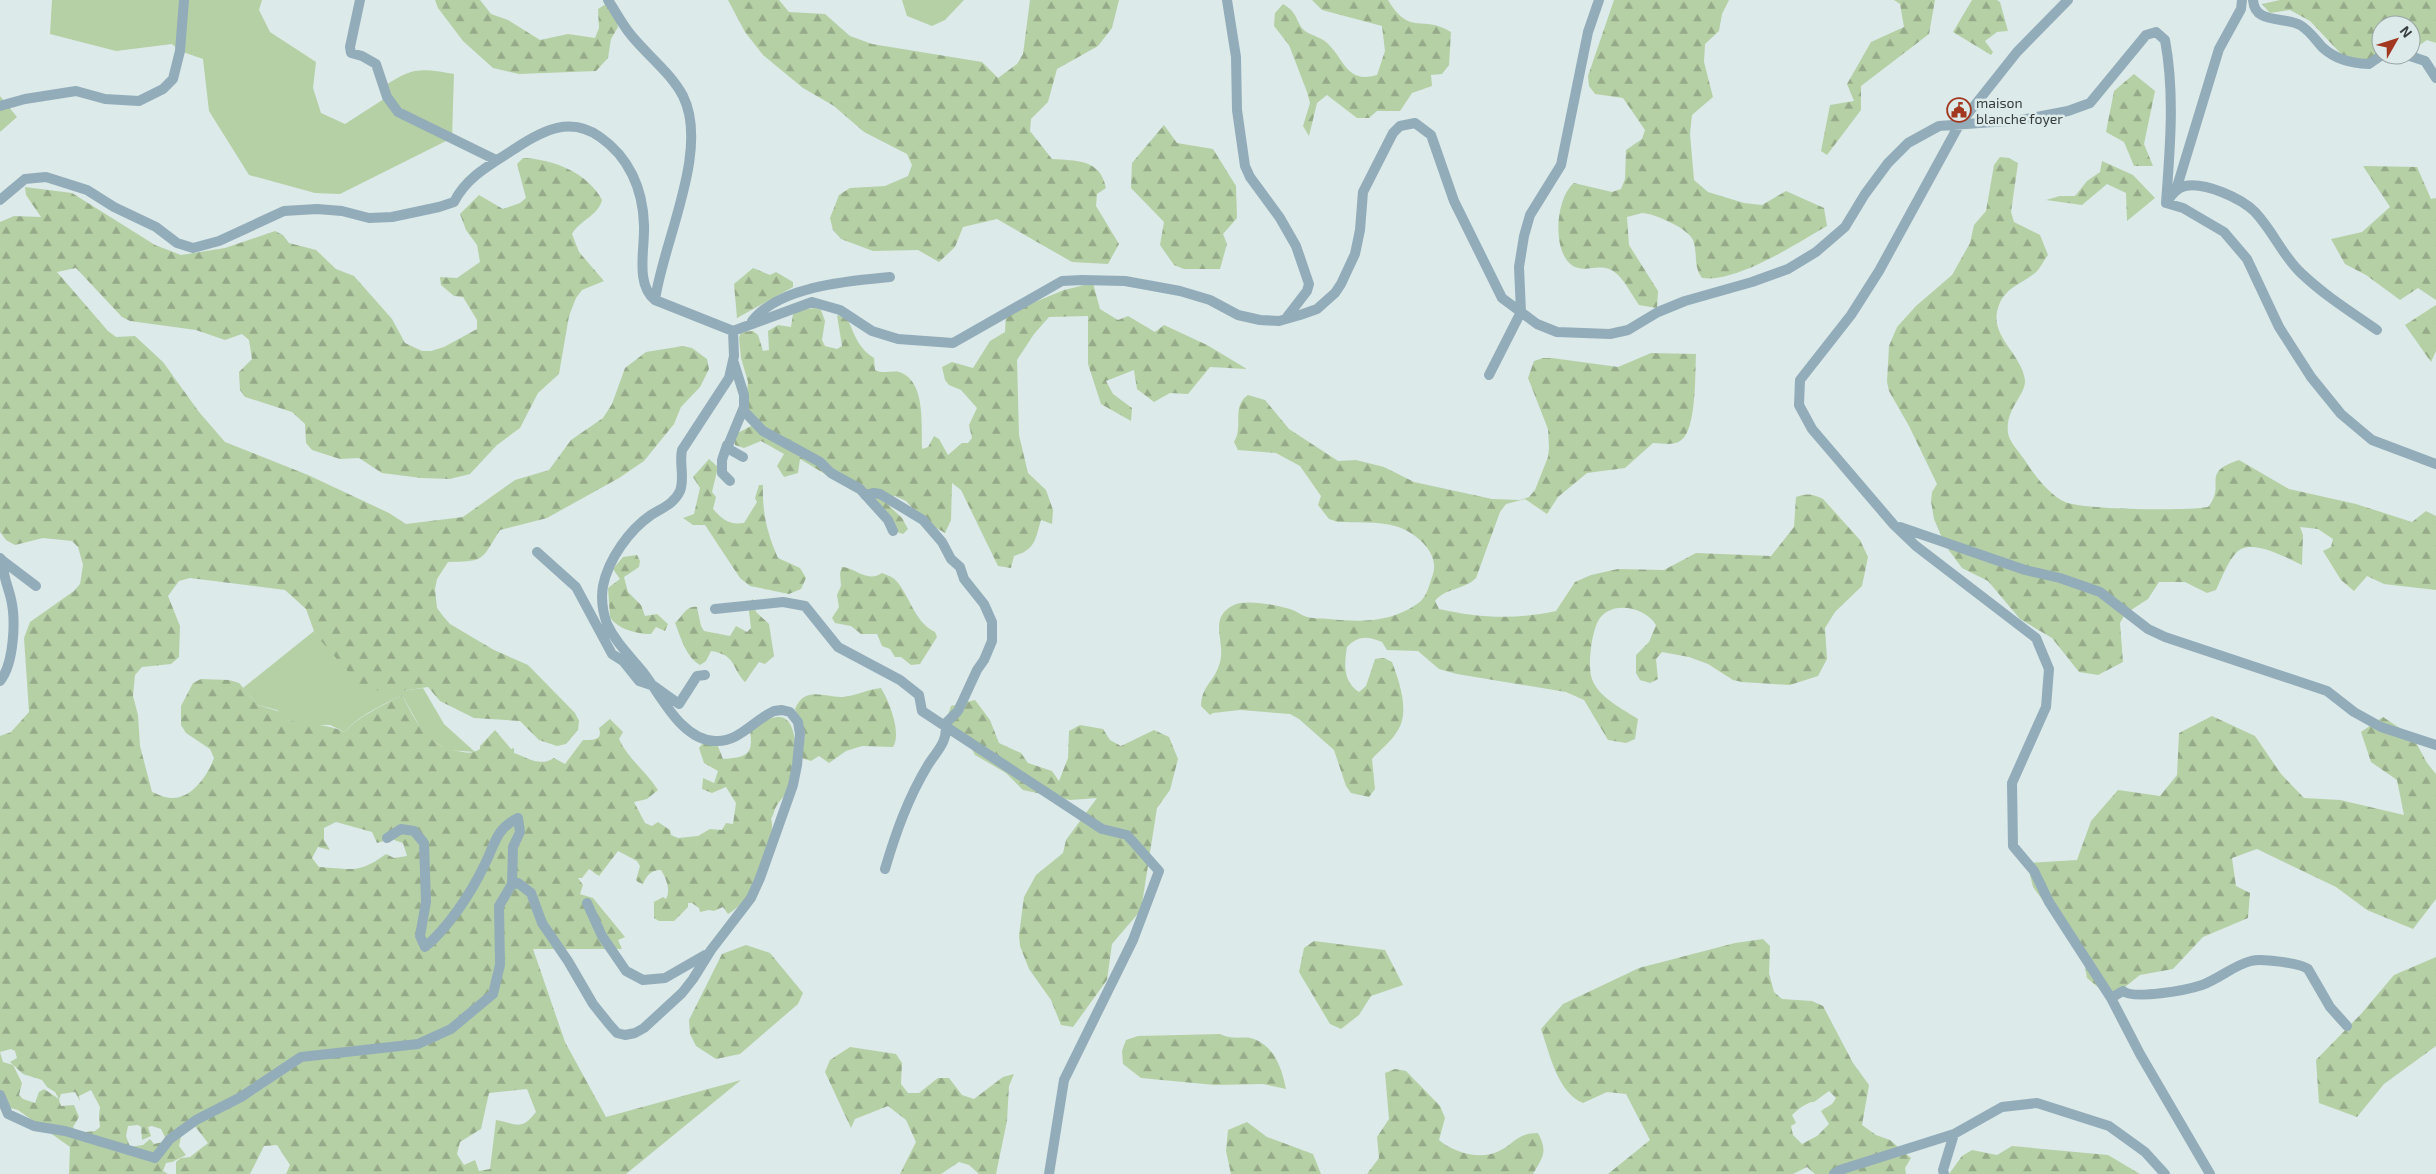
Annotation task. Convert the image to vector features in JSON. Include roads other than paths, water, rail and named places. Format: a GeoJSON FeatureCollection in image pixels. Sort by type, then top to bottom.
{"type":"FeatureCollection","features":[{"type":"Feature","properties":{"kind":"street"},"geometry":{"type":"LineString","coordinates":[[0,106],[25,99],[76,91],[105,99],[139,101],[163,89],[173,79],[180,51],[184,0]]}},
{"type":"Feature","properties":{"kind":"street"},"geometry":{"type":"LineString","coordinates":[[181,24],[192,0]]}},
{"type":"Feature","properties":{"kind":"street"},"geometry":{"type":"LineString","coordinates":[[360,0],[350,47],[351,54],[362,56],[376,64],[385,92],[398,112],[496,160]]}},
{"type":"Feature","properties":{"kind":"street"},"geometry":{"type":"LineString","coordinates":[[608,0],[631,34],[665,69],[683,98],[692,133],[688,177],[668,241],[655,300]]}},
{"type":"Feature","properties":{"kind":"street"},"geometry":{"type":"LineString","coordinates":[[1228,0],[1236,57],[1237,110],[1246,166],[1250,177],[1280,218],[1296,246],[1309,284],[1307,291],[1287,317]]}},
{"type":"Feature","properties":{"kind":"street"},"geometry":{"type":"LineString","coordinates":[[1489,375],[1521,312],[1519,267],[1524,236],[1534,208],[1561,165],[1588,32],[1599,0]]}},
{"type":"Feature","properties":{"kind":"street"},"geometry":{"type":"LineString","coordinates":[[2068,0],[2016,52],[1959,125],[1874,278],[1851,315],[1800,380],[1799,405],[1812,429],[1894,526],[1916,546],[2036,638],[2049,670],[2046,706],[2012,783],[2013,846],[2034,871],[2049,902],[2111,998],[2140,1054],[2210,1174]]}},
{"type":"Feature","properties":{"kind":"street"},"geometry":{"type":"LineString","coordinates":[[2166,203],[2176,190],[2219,49],[2241,10],[2242,0]]}},
{"type":"Feature","properties":{"kind":"street"},"geometry":{"type":"LineString","coordinates":[[2253,0],[2253,6],[2263,16],[2274,20],[2295,22],[2303,26],[2323,47],[2340,59],[2369,64],[2371,63]]}},
{"type":"Feature","properties":{"kind":"street"},"geometry":{"type":"LineString","coordinates":[[0,200],[25,179],[46,178],[87,190],[114,207],[156,227],[177,243],[193,248],[218,241],[284,211],[317,209],[342,211],[369,218],[414,213],[439,207],[454,202],[462,186],[496,160],[533,137],[554,128],[571,125],[591,130],[605,140],[626,161],[635,178],[644,223],[643,282],[648,295],[655,300],[733,331],[749,323],[812,302],[840,310],[872,331],[898,339],[952,343],[1062,281],[1125,282],[1180,291],[1210,300],[1238,315],[1260,320],[1279,321],[1317,309],[1336,293],[1355,254],[1360,230],[1363,192],[1393,133],[1408,123],[1422,126],[1431,134],[1454,201],[1502,298],[1537,324],[1557,332],[1610,334],[1628,330],[1658,312],[1685,301],[1788,269],[1816,252],[1845,227],[1865,194],[1888,163],[1908,143],[1939,126],[2021,120],[2068,111],[2090,103],[2146,35],[2156,32],[2165,40],[2169,58],[2170,149],[2166,203]]}},
{"type":"Feature","properties":{"kind":"street"},"geometry":{"type":"LineString","coordinates":[[2421,60],[2425,61],[2436,78]]}},
{"type":"Feature","properties":{"kind":"street"},"geometry":{"type":"LineString","coordinates":[[2176,190],[2186,186],[2211,188],[2232,196],[2255,212],[2283,253],[2300,272],[2377,330]]}},
{"type":"Feature","properties":{"kind":"street"},"geometry":{"type":"LineString","coordinates":[[2166,203],[2191,212],[2224,232],[2247,259],[2278,327],[2311,377],[2341,414],[2372,440],[2436,464]]}},
{"type":"Feature","properties":{"kind":"street"},"geometry":{"type":"LineString","coordinates":[[749,323],[758,313],[774,304],[804,292],[840,282],[890,277]]}},
{"type":"Feature","properties":{"kind":"street"},"geometry":{"type":"LineString","coordinates":[[512,884],[518,883],[531,893],[542,923],[568,961],[592,1004],[617,1033],[625,1035],[635,1034],[654,1019],[693,979],[711,950],[751,898],[760,878],[793,785],[800,734],[798,722],[790,712],[774,711],[735,737],[714,742],[702,738],[689,730],[667,709],[613,635],[606,621],[602,596],[611,564],[619,550],[645,520],[666,506],[680,491],[682,484],[680,459],[682,450],[730,378],[733,362],[733,331]]}},
{"type":"Feature","properties":{"kind":"street"},"geometry":{"type":"LineString","coordinates":[[730,481],[722,473],[722,460],[743,410],[744,395],[733,362]]}},
{"type":"Feature","properties":{"kind":"street"},"geometry":{"type":"LineString","coordinates":[[743,410],[764,431],[820,462],[831,473],[860,489],[888,520],[893,531]]}},
{"type":"Feature","properties":{"kind":"street"},"geometry":{"type":"LineString","coordinates":[[727,445],[730,451],[744,457]]}},
{"type":"Feature","properties":{"kind":"street"},"geometry":{"type":"LineString","coordinates":[[864,495],[880,494],[923,520],[942,542],[951,559],[960,567],[964,579],[984,604],[992,622],[992,640],[984,660],[977,670],[958,711],[945,724]]}},
{"type":"Feature","properties":{"kind":"street"},"geometry":{"type":"LineString","coordinates":[[1894,526],[2025,570],[2060,578],[2100,592],[2156,633],[2327,691],[2354,712],[2381,727],[2436,745]]}},
{"type":"Feature","properties":{"kind":"street"},"geometry":{"type":"LineString","coordinates":[[536,552],[576,587],[612,654],[623,661],[639,681],[652,686],[679,704],[697,676],[705,675]]}},
{"type":"Feature","properties":{"kind":"street"},"geometry":{"type":"LineString","coordinates":[[1,560],[36,586]]}},
{"type":"Feature","properties":{"kind":"street"},"geometry":{"type":"LineString","coordinates":[[0,681],[10,664],[14,613],[1,560]]}},
{"type":"Feature","properties":{"kind":"street"},"geometry":{"type":"LineString","coordinates":[[715,609],[783,602],[804,606],[838,647],[900,680],[919,695],[922,711],[945,724],[1102,829],[1127,836],[1159,872],[1133,940],[1064,1080],[1049,1174]]}},
{"type":"Feature","properties":{"kind":"street"},"geometry":{"type":"LineString","coordinates":[[885,869],[897,826],[911,792],[939,750],[946,732],[945,724]]}},
{"type":"Feature","properties":{"kind":"street"},"geometry":{"type":"LineString","coordinates":[[0,1094],[8,1114],[34,1126],[65,1131],[155,1158],[170,1139],[196,1120],[241,1097],[301,1057],[418,1044],[451,1029],[493,994],[500,965],[499,906],[512,884],[512,848],[520,832],[518,818],[505,824],[484,867],[460,905],[438,936],[425,947],[420,936],[426,902],[424,843],[414,831],[401,829],[387,838]]}},
{"type":"Feature","properties":{"kind":"street"},"geometry":{"type":"LineString","coordinates":[[588,902],[602,936],[626,970],[643,980],[665,978],[702,959],[711,950]]}},
{"type":"Feature","properties":{"kind":"street"},"geometry":{"type":"LineString","coordinates":[[2111,998],[2123,991],[2128,995],[2147,995],[2202,985],[2251,960],[2302,965],[2308,969],[2330,1007],[2347,1026]]}},
{"type":"Feature","properties":{"kind":"street"},"geometry":{"type":"LineString","coordinates":[[1834,1174],[1840,1170],[1954,1134],[2002,1107],[2037,1103],[2109,1126],[2144,1152],[2165,1174]]}},
{"type":"Feature","properties":{"kind":"street"},"geometry":{"type":"LineString","coordinates":[[1944,1174],[1943,1170],[1954,1134]]}},
{"type":"Feature","properties":{"kind":"place","name":"maison blanche foyer"},"geometry":{"type":"Point","coordinates":[1959,110]}}]}
